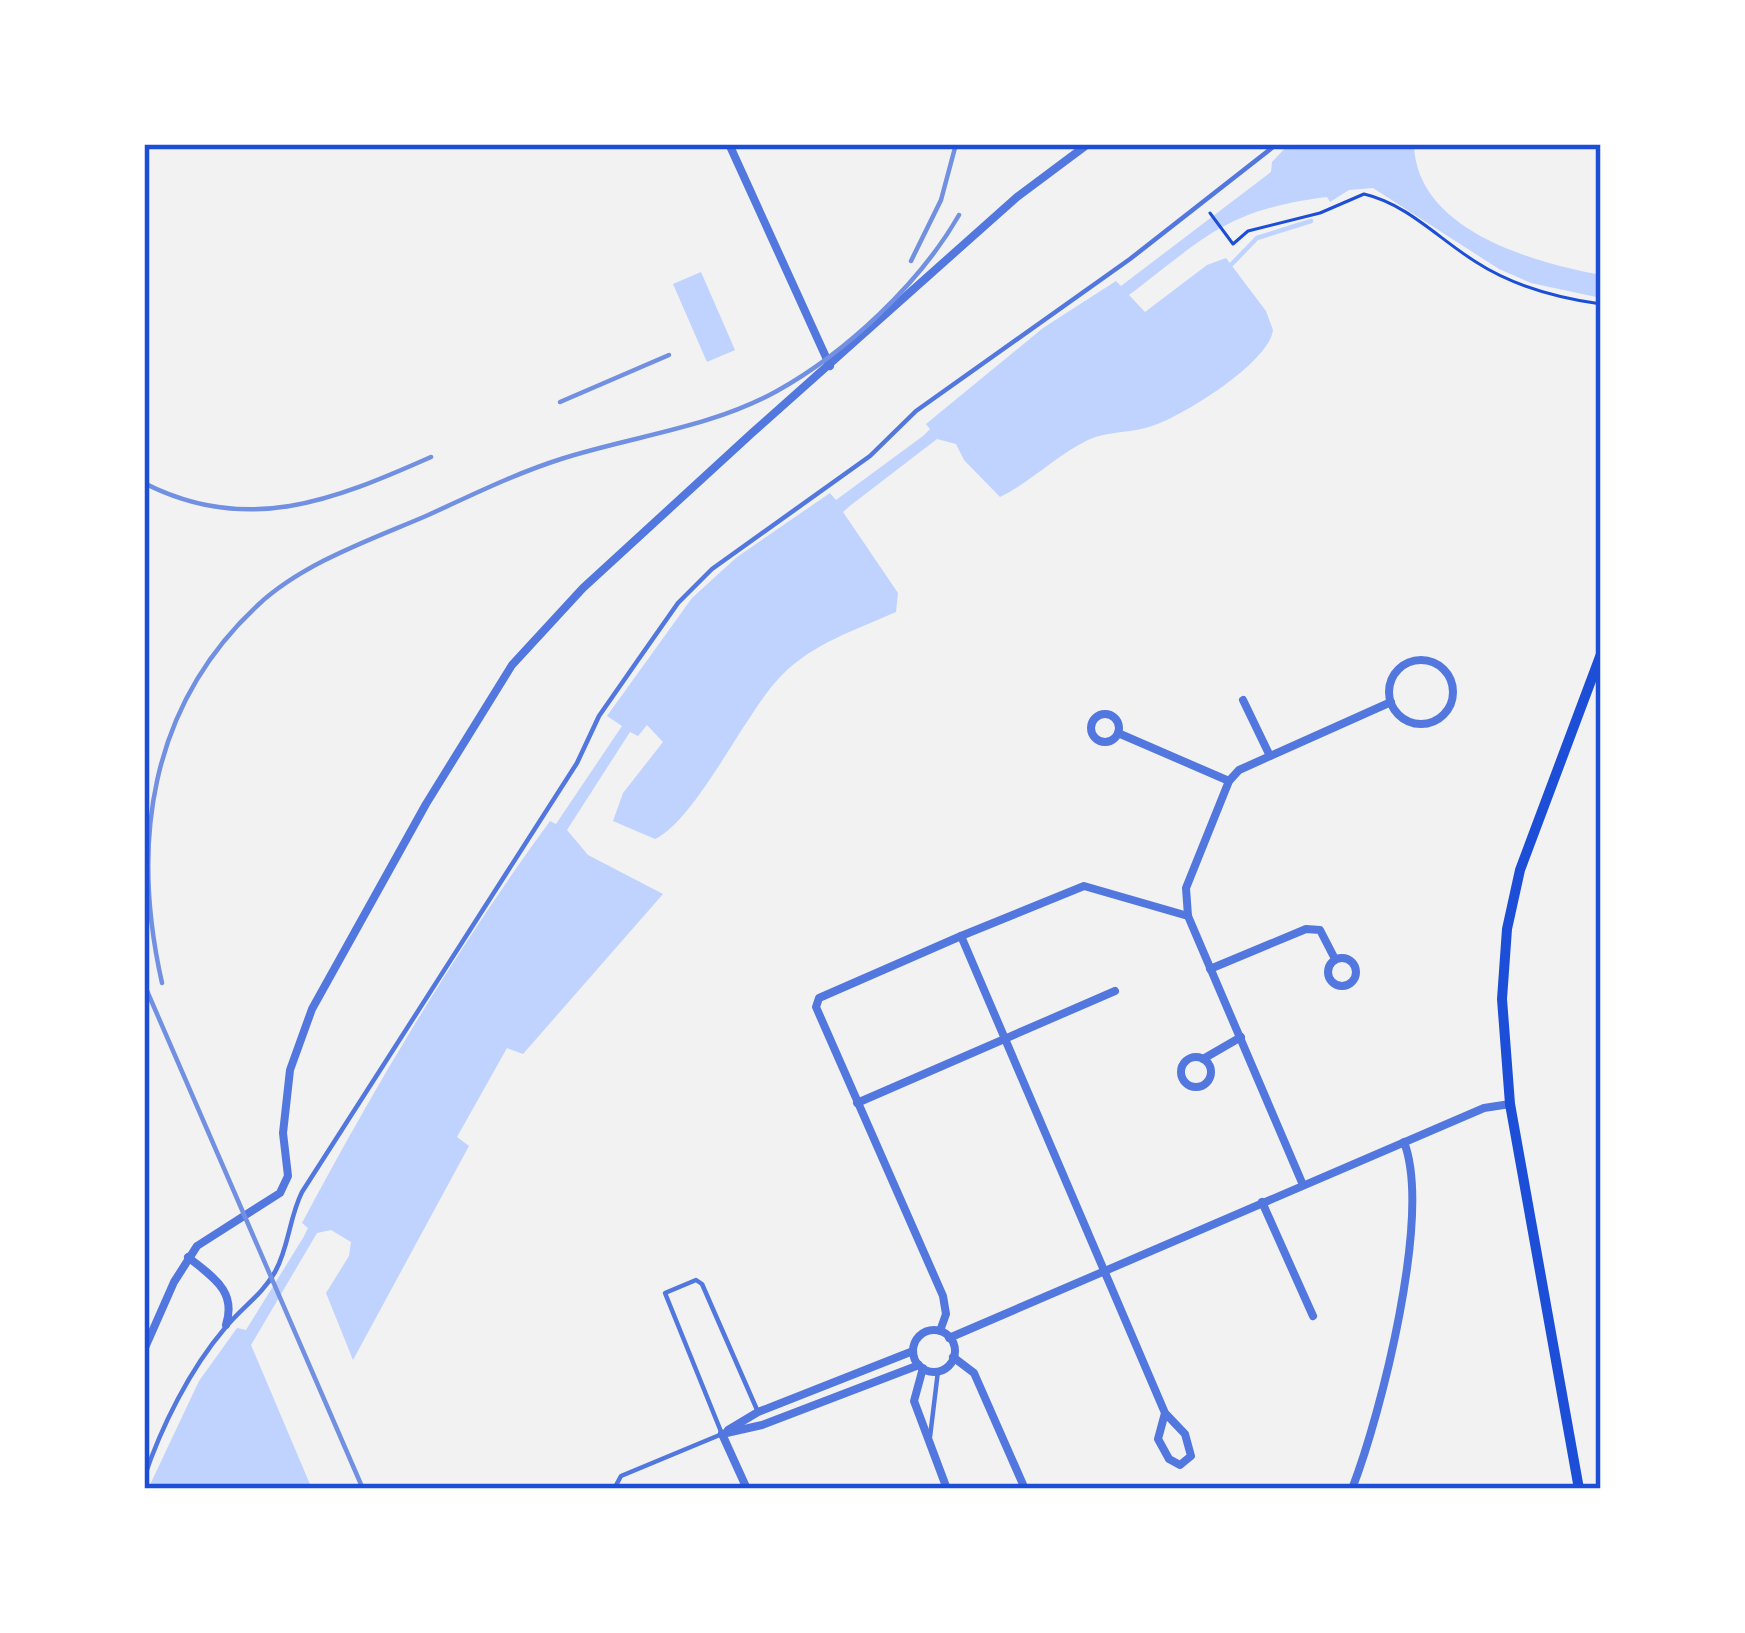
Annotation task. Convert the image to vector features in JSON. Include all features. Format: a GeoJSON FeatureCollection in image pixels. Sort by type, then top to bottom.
{"type":"FeatureCollection","features":[{"type":"Feature","properties":{"kind":"main road"},"geometry":{"type":"LineString","coordinates":[[1579,1489],[1510,1104],[1502,999],[1507,928],[1543,799],[1601,654]]}},
{"type":"Feature","properties":{"kind":"street"},"geometry":{"type":"LineString","coordinates":[[729,144],[830,366]]}},
{"type":"Feature","properties":{"kind":"street"},"geometry":{"type":"LineString","coordinates":[[144,1350],[188,1257],[206,1237],[267,1206],[280,1193],[287,1176],[283,1133],[290,1070],[312,1010],[426,804],[512,665],[583,588],[1017,197],[1088,144]]}},
{"type":"Feature","properties":{"kind":"street"},"geometry":{"type":"LineString","coordinates":[[1416,660],[1437,664],[1451,680],[1452,700],[1432,722],[1412,722],[1391,703],[1397,671],[1416,660]]}},
{"type":"Feature","properties":{"kind":"street"},"geometry":{"type":"LineString","coordinates":[[1243,700],[1270,756]]}},
{"type":"Feature","properties":{"kind":"street"},"geometry":{"type":"LineString","coordinates":[[1303,1185],[1188,916],[1186,888],[1229,781],[1270,756],[1391,703]]}},
{"type":"Feature","properties":{"kind":"street"},"geometry":{"type":"LineString","coordinates":[[1118,733],[1229,781]]}},
{"type":"Feature","properties":{"kind":"street"},"geometry":{"type":"LineString","coordinates":[[940,1331],[946,1314],[943,1296],[816,1007],[819,998],[1084,886],[1188,916]]}},
{"type":"Feature","properties":{"kind":"street"},"geometry":{"type":"LineString","coordinates":[[1210,969],[1306,929],[1320,930],[1335,959]]}},
{"type":"Feature","properties":{"kind":"street"},"geometry":{"type":"LineString","coordinates":[[961,936],[1165,1413],[1185,1434],[1191,1456],[1180,1465],[1168,1459],[1159,1439],[1165,1413]]}},
{"type":"Feature","properties":{"kind":"street"},"geometry":{"type":"LineString","coordinates":[[857,1103],[1115,991]]}},
{"type":"Feature","properties":{"kind":"street"},"geometry":{"type":"LineString","coordinates":[[1203,1059],[1240,1036]]}},
{"type":"Feature","properties":{"kind":"street"},"geometry":{"type":"LineString","coordinates":[[950,1338],[1484,1108],[1510,1104]]}},
{"type":"Feature","properties":{"kind":"street"},"geometry":{"type":"LineString","coordinates":[[1352,1489],[1369,1445],[1401,1300],[1413,1180],[1404,1142]]}},
{"type":"Feature","properties":{"kind":"street"},"geometry":{"type":"LineString","coordinates":[[1262,1202],[1313,1316]]}},
{"type":"Feature","properties":{"kind":"street"},"geometry":{"type":"LineString","coordinates":[[188,1257],[227,1294],[226,1325]]}},
{"type":"Feature","properties":{"kind":"street"},"geometry":{"type":"LineString","coordinates":[[722,1433],[758,1412],[913,1351],[920,1335],[940,1331],[950,1338],[953,1357],[974,1372],[1025,1489]]}},
{"type":"Feature","properties":{"kind":"street"},"geometry":{"type":"LineString","coordinates":[[913,1351],[921,1367],[914,1401],[946,1489]]}},
{"type":"Feature","properties":{"kind":"street"},"geometry":{"type":"LineString","coordinates":[[722,1433],[762,1425],[921,1367],[938,1371],[953,1357]]}},
{"type":"Feature","properties":{"kind":"street"},"geometry":{"type":"LineString","coordinates":[[722,1433],[747,1489]]}},
{"type":"Feature","properties":{"kind":"lane"},"geometry":{"type":"LineString","coordinates":[[144,1478],[163,1431],[226,1325],[268,1282],[302,1192],[577,763],[598,716],[678,603],[726,558],[870,456],[916,411],[1277,144]]}},
{"type":"Feature","properties":{"kind":"lane"},"geometry":{"type":"LineString","coordinates":[[614,1489],[621,1476],[722,1433],[665,1293],[696,1280],[703,1284],[758,1412]]}},
{"type":"Feature","properties":{"kind":"lane"},"geometry":{"type":"LineString","coordinates":[[929,1444],[938,1371]]}},
{"type":"Feature","properties":{"kind":"path"},"geometry":{"type":"LineString","coordinates":[[1209,211],[1233,244],[1248,231],[1321,213],[1364,194],[1394,203],[1479,264],[1516,283],[1601,304]]}},
{"type":"Feature","properties":{"kind":"water"},"geometry":{"type":"Polygon","coordinates":[[[1289,144],[1414,144],[1420,174],[1434,199],[1456,220],[1512,251],[1601,275],[1601,298],[1531,283],[1499,269],[1373,188],[1349,190],[1330,202],[1327,197],[1264,210],[1219,229],[1129,295],[1145,312],[1207,265],[1226,258],[1266,311],[1273,330],[1256,358],[1222,387],[1152,426],[1088,440],[1000,497],[964,460],[956,444],[937,439],[851,505],[843,512],[898,593],[896,612],[821,646],[781,676],[687,811],[655,839],[613,821],[623,793],[663,742],[647,725],[638,736],[630,732],[567,830],[588,855],[663,894],[523,1054],[507,1048],[457,1137],[469,1146],[353,1360],[326,1293],[349,1256],[351,1242],[331,1230],[317,1233],[251,1345],[312,1489],[148,1489],[199,1381],[237,1328],[246,1330],[303,1238],[308,1228],[302,1223],[419,1018],[516,869],[550,821],[556,824],[622,726],[607,716],[692,598],[737,557],[830,493],[836,500],[923,436],[930,429],[926,424],[1043,328],[1116,281],[1121,286],[1271,172],[1272,162],[1289,144]]]}},
{"type":"Feature","properties":{"kind":"water"},"geometry":{"type":"Polygon","coordinates":[[[701,272],[735,350],[707,362],[673,284],[701,272]]]}},
{"type":"Feature","properties":{"kind":"waterway"},"geometry":{"type":"LineString","coordinates":[[1227,269],[1257,238],[1311,221]]}},
{"type":"Feature","properties":{"kind":"railway"},"geometry":{"type":"LineString","coordinates":[[911,261],[941,200],[956,144]]}},
{"type":"Feature","properties":{"kind":"railway"},"geometry":{"type":"LineString","coordinates":[[162,983],[148,880],[157,780],[171,733],[192,688],[221,645],[258,605],[295,577],[338,554],[509,478],[725,414],[777,391],[829,357],[880,314],[924,266],[959,215]]}},
{"type":"Feature","properties":{"kind":"railway"},"geometry":{"type":"LineString","coordinates":[[560,402],[669,355]]}},
{"type":"Feature","properties":{"kind":"railway"},"geometry":{"type":"LineString","coordinates":[[144,483],[182,499],[219,507],[290,506],[360,487],[431,457]]}},
{"type":"Feature","properties":{"kind":"railway"},"geometry":{"type":"LineString","coordinates":[[144,984],[363,1489]]}}]}
